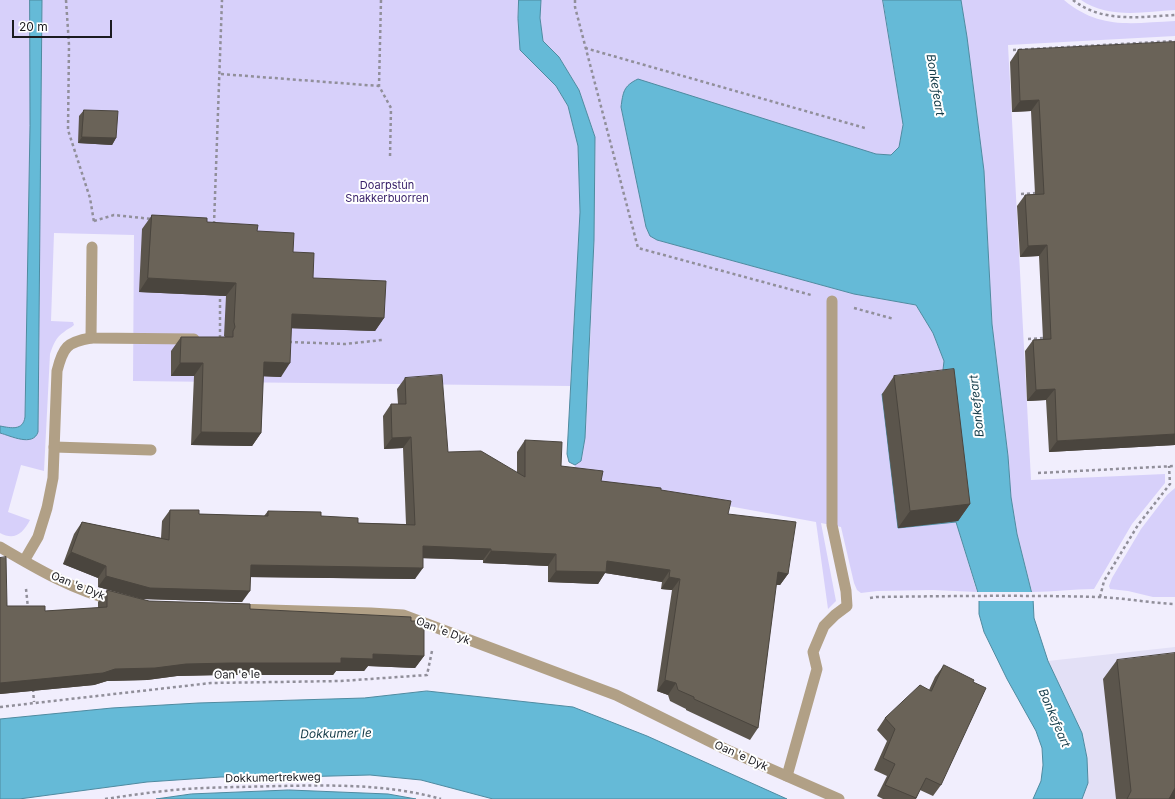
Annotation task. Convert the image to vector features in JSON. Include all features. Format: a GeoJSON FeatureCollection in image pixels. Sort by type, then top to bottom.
{"type":"FeatureCollection","features":[{"type":"Feature","properties":{"kind":"street"},"geometry":{"type":"LineString","coordinates":[[91,338],[92,247]]}},
{"type":"Feature","properties":{"kind":"street"},"geometry":{"type":"LineString","coordinates":[[787,776],[817,669],[813,652],[824,626],[847,606],[846,591],[832,525],[832,301]]}},
{"type":"Feature","properties":{"kind":"street"},"geometry":{"type":"LineString","coordinates":[[24,561],[38,538],[47,508],[53,478],[57,371],[61,355],[68,345],[79,340],[91,338],[204,339]]}},
{"type":"Feature","properties":{"kind":"street"},"geometry":{"type":"LineString","coordinates":[[54,447],[152,450]]}},
{"type":"Feature","properties":{"kind":"street","name":"Oan 'e Dyk"},"geometry":{"type":"LineString","coordinates":[[0,547],[64,583],[107,598],[127,603]]}},
{"type":"Feature","properties":{"kind":"street","name":"Oan 'e Dyk"},"geometry":{"type":"LineString","coordinates":[[228,608],[371,612],[403,615],[492,650],[616,695],[725,749],[839,799]]}},
{"type":"Feature","properties":{"kind":"path"},"geometry":{"type":"LineString","coordinates":[[66,0],[69,45],[68,130],[90,198],[94,220],[92,247]]}},
{"type":"Feature","properties":{"kind":"path"},"geometry":{"type":"LineString","coordinates":[[207,224],[214,224],[222,0]]}},
{"type":"Feature","properties":{"kind":"path"},"geometry":{"type":"LineString","coordinates":[[381,0],[378,86],[391,108],[390,157]]}},
{"type":"Feature","properties":{"kind":"path"},"geometry":{"type":"LineString","coordinates":[[575,0],[575,7],[585,48],[638,248],[894,319]]}},
{"type":"Feature","properties":{"kind":"path"},"geometry":{"type":"LineString","coordinates":[[1073,0],[1094,12],[1109,16],[1126,18],[1175,15]]}},
{"type":"Feature","properties":{"kind":"path"},"geometry":{"type":"LineString","coordinates":[[1013,50],[1175,41]]}},
{"type":"Feature","properties":{"kind":"path"},"geometry":{"type":"LineString","coordinates":[[585,48],[865,128]]}},
{"type":"Feature","properties":{"kind":"path"},"geometry":{"type":"LineString","coordinates":[[220,74],[378,86]]}},
{"type":"Feature","properties":{"kind":"path"},"geometry":{"type":"LineString","coordinates":[[1021,194],[1044,193]]}},
{"type":"Feature","properties":{"kind":"path"},"geometry":{"type":"LineString","coordinates":[[94,220],[114,215],[156,219]]}},
{"type":"Feature","properties":{"kind":"path"},"geometry":{"type":"LineString","coordinates":[[220,292],[219,340],[227,340]]}},
{"type":"Feature","properties":{"kind":"path"},"geometry":{"type":"LineString","coordinates":[[1028,339],[1051,338]]}},
{"type":"Feature","properties":{"kind":"path"},"geometry":{"type":"LineString","coordinates":[[282,342],[345,344],[382,340]]}},
{"type":"Feature","properties":{"kind":"path"},"geometry":{"type":"LineString","coordinates":[[1100,597],[1104,581],[1138,525],[1170,484],[1169,466]]}},
{"type":"Feature","properties":{"kind":"path"},"geometry":{"type":"LineString","coordinates":[[1038,473],[1175,466]]}},
{"type":"Feature","properties":{"kind":"path"},"geometry":{"type":"LineString","coordinates":[[24,561],[28,608]]}},
{"type":"Feature","properties":{"kind":"path"},"geometry":{"type":"LineString","coordinates":[[847,606],[876,597],[955,596],[1100,597],[1175,604]]}},
{"type":"Feature","properties":{"kind":"path","name":"Oan 'e Ie"},"geometry":{"type":"LineString","coordinates":[[0,707],[211,683],[342,680],[427,675],[436,627]]}},
{"type":"Feature","properties":{"kind":"path"},"geometry":{"type":"LineString","coordinates":[[33,687],[34,702]]}},
{"type":"Feature","properties":{"kind":"path","name":"Dokkumertrekweg"},"geometry":{"type":"LineString","coordinates":[[105,799],[185,789],[333,785],[398,790],[441,799]]}},
{"type":"Feature","properties":{"kind":"shaded area"},"geometry":{"type":"Polygon","coordinates":[[[1175,647],[1175,799],[1082,799],[1088,783],[1087,758],[1082,733],[1048,661],[1175,647]]]}},
{"type":"Feature","properties":{"kind":"green space"},"geometry":{"type":"Polygon","coordinates":[[[0,0],[30,0],[30,126],[25,417],[22,425],[16,428],[0,426],[0,0]]]}},
{"type":"Feature","properties":{"kind":"green space","name":"Doarpstún Snakkerbuorren"},"geometry":{"type":"Polygon","coordinates":[[[42,0],[519,0],[518,19],[520,50],[556,86],[568,106],[578,146],[580,212],[570,386],[133,381],[134,235],[54,233],[51,321],[73,322],[74,325],[59,336],[50,354],[44,471],[21,465],[8,512],[30,520],[21,532],[14,536],[0,533],[0,433],[27,440],[38,432],[42,0]]]}},
{"type":"Feature","properties":{"kind":"green space"},"geometry":{"type":"Polygon","coordinates":[[[541,0],[883,0],[903,125],[899,147],[891,155],[876,154],[623,93],[621,107],[646,227],[650,236],[657,240],[854,294],[916,305],[933,333],[944,361],[941,383],[898,528],[956,522],[977,592],[933,590],[877,591],[861,593],[857,590],[854,583],[841,527],[821,523],[836,601],[828,609],[816,522],[575,478],[575,465],[581,461],[585,438],[594,240],[595,137],[579,90],[559,57],[543,41],[540,18],[541,0]]]}},
{"type":"Feature","properties":{"kind":"green space"},"geometry":{"type":"Polygon","coordinates":[[[961,0],[1064,0],[1077,10],[1103,20],[1130,23],[1175,21],[1175,36],[1008,45],[1031,480],[1165,474],[1165,483],[1132,524],[1094,589],[1032,592],[1017,534],[1011,497],[1008,456],[992,324],[984,171],[961,0]]]}},
{"type":"Feature","properties":{"kind":"green space"},"geometry":{"type":"Polygon","coordinates":[[[1081,0],[1175,0],[1175,10],[1139,13],[1114,12],[1092,6],[1081,0]]]}},
{"type":"Feature","properties":{"kind":"green space"},"geometry":{"type":"Polygon","coordinates":[[[1175,488],[1175,597],[1153,597],[1128,591],[1110,589],[1109,586],[1112,578],[1141,529],[1167,495],[1175,488]]]}},
{"type":"Feature","properties":{"kind":"water"},"geometry":{"type":"Polygon","coordinates":[[[30,0],[42,0],[38,432],[32,439],[27,440],[0,433],[0,426],[12,428],[19,427],[22,425],[25,417],[30,126],[30,0]]]}},
{"type":"Feature","properties":{"kind":"water"},"geometry":{"type":"Polygon","coordinates":[[[519,0],[541,0],[540,18],[543,41],[559,57],[579,90],[595,137],[594,240],[585,438],[581,461],[575,465],[569,462],[567,454],[580,212],[578,146],[568,106],[556,86],[520,50],[518,19],[519,0]]]}},
{"type":"Feature","properties":{"kind":"water","name":"Bonkefeart"},"geometry":{"type":"Polygon","coordinates":[[[883,0],[961,0],[984,171],[992,324],[1008,456],[1011,497],[1017,534],[1033,598],[1034,618],[1048,661],[1082,733],[1087,758],[1088,783],[1082,799],[1033,799],[1041,781],[1043,765],[1042,748],[1036,731],[1007,679],[984,632],[979,614],[979,596],[956,522],[898,528],[882,394],[941,387],[944,361],[933,333],[916,305],[854,294],[657,240],[650,236],[646,227],[621,107],[625,90],[629,84],[638,79],[876,154],[891,155],[899,147],[903,125],[883,0]]]}},
{"type":"Feature","properties":{"kind":"water","name":"Dokkumer Ie"},"geometry":{"type":"Polygon","coordinates":[[[427,691],[573,707],[647,736],[787,799],[493,799],[421,780],[370,775],[221,777],[147,782],[19,799],[0,799],[0,719],[112,708],[198,703],[364,698],[427,691]]]}},
{"type":"Feature","properties":{"kind":"water"},"geometry":{"type":"Polygon","coordinates":[[[289,790],[388,794],[416,799],[156,799],[191,794],[289,790]]]}},
{"type":"Feature","properties":{"kind":"pier"},"geometry":{"type":"Polygon","coordinates":[[[975,592],[1034,592],[1036,601],[977,601],[975,592]]]}},
{"type":"Feature","properties":{"kind":"building"},"geometry":{"type":"Polygon","coordinates":[[[1175,42],[1175,434],[1057,441],[1055,389],[1036,390],[1033,340],[1051,339],[1047,245],[1028,246],[1025,195],[1044,194],[1039,100],[1020,101],[1018,50],[1175,42]]]}},
{"type":"Feature","properties":{"kind":"building"},"geometry":{"type":"Polygon","coordinates":[[[84,110],[118,111],[116,138],[82,137],[84,110]]]}},
{"type":"Feature","properties":{"kind":"building"},"geometry":{"type":"Polygon","coordinates":[[[152,215],[207,218],[207,222],[258,225],[257,231],[294,233],[293,252],[314,253],[313,278],[386,281],[384,318],[292,314],[290,363],[264,362],[261,433],[201,432],[203,363],[180,363],[181,337],[233,337],[235,327],[236,283],[148,278],[152,215]]]}},
{"type":"Feature","properties":{"kind":"building"},"geometry":{"type":"Polygon","coordinates":[[[954,369],[970,504],[910,511],[894,376],[954,369]]]}},
{"type":"Feature","properties":{"kind":"building"},"geometry":{"type":"Polygon","coordinates":[[[442,375],[448,452],[481,451],[525,477],[525,440],[562,442],[561,466],[603,471],[601,481],[661,488],[661,490],[731,501],[728,514],[796,522],[788,574],[778,572],[758,728],[694,699],[694,697],[678,690],[676,683],[665,680],[680,579],[669,577],[670,570],[607,561],[606,572],[556,571],[556,554],[423,546],[423,568],[251,565],[250,591],[150,588],[106,576],[106,566],[71,552],[82,522],[169,540],[170,510],[199,510],[199,514],[268,516],[268,511],[321,512],[321,516],[358,518],[358,523],[415,525],[411,437],[392,438],[391,404],[406,404],[405,378],[442,375]]]}},
{"type":"Feature","properties":{"kind":"building"},"geometry":{"type":"Polygon","coordinates":[[[6,557],[7,606],[45,606],[45,611],[107,607],[107,590],[149,601],[250,604],[250,609],[411,617],[411,621],[424,621],[424,656],[373,654],[373,659],[341,658],[341,663],[186,664],[155,668],[115,669],[103,673],[0,683],[0,558],[6,557]]]}},
{"type":"Feature","properties":{"kind":"building"},"geometry":{"type":"Polygon","coordinates":[[[1175,653],[1175,788],[1169,799],[1127,799],[1131,791],[1117,660],[1175,653]]]}},
{"type":"Feature","properties":{"kind":"building"},"geometry":{"type":"Polygon","coordinates":[[[944,665],[974,680],[973,682],[986,688],[941,785],[926,778],[916,798],[885,785],[895,764],[883,758],[895,729],[885,718],[920,685],[931,691],[944,665]]]}}]}
